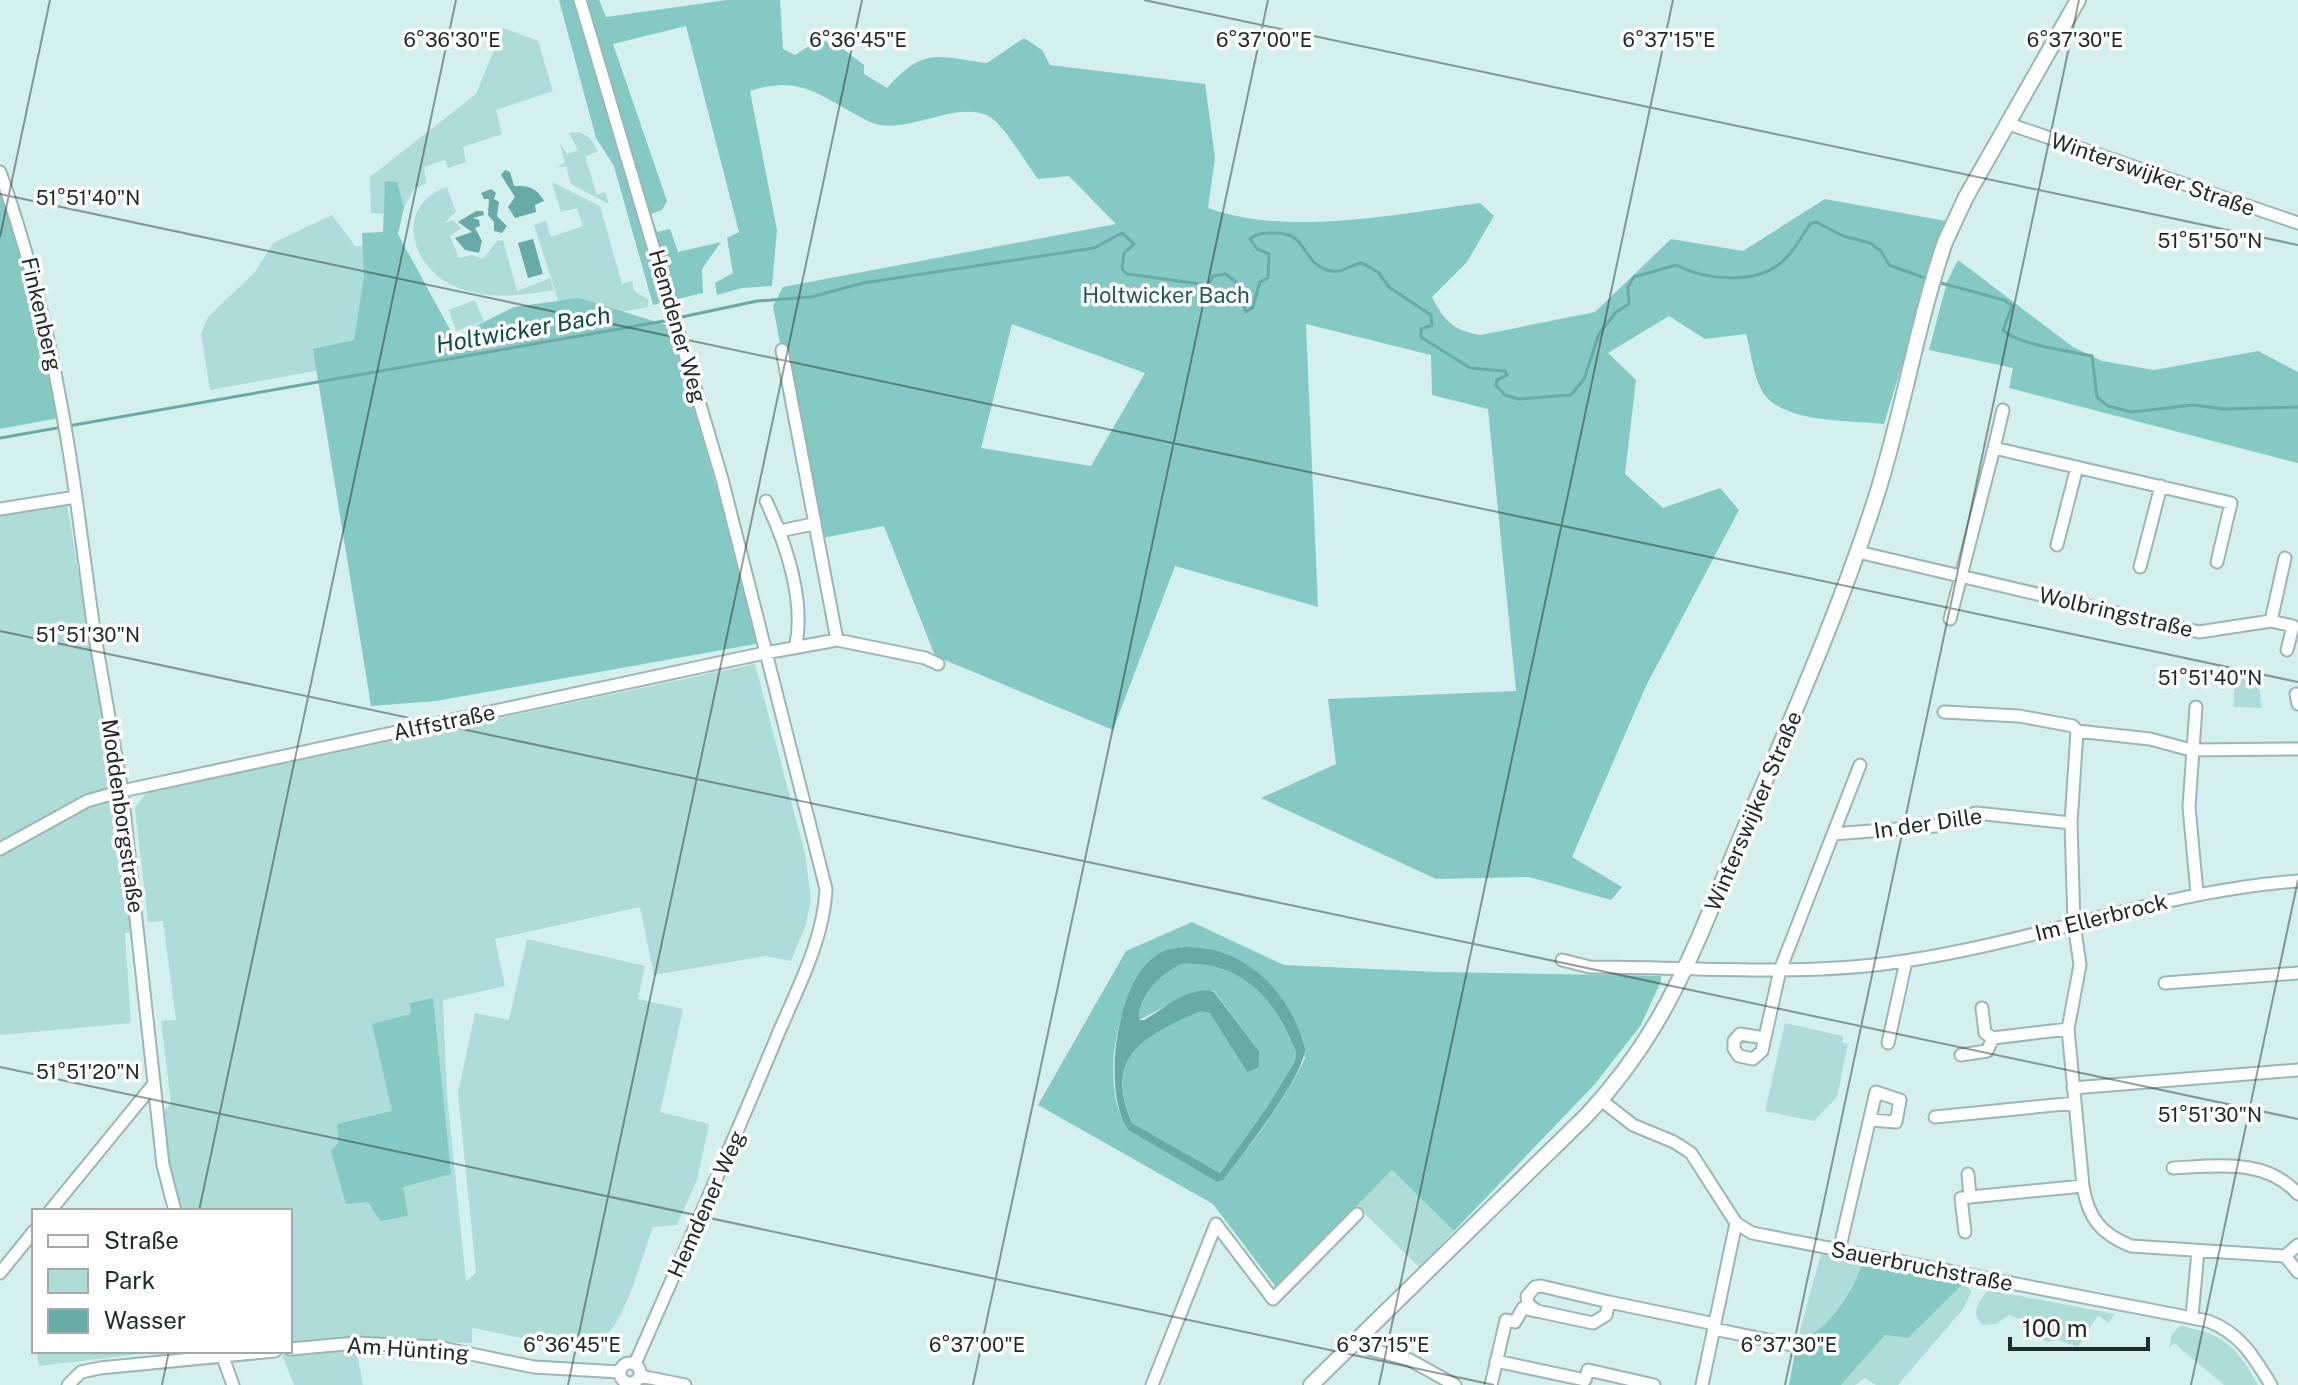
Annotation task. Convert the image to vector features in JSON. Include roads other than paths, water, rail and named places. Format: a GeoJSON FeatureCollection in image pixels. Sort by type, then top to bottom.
{"type":"FeatureCollection","features":[{"type":"Feature","properties":{"kind":"main road","name":"Winterswijker Straße"},"geometry":{"type":"LineString","coordinates":[[1311,1385],[1601,1100],[1649,1040],[1687,968],[1858,552],[1878,490],[1935,272],[1966,197],[2078,0]]}},
{"type":"Feature","properties":{"kind":"street","name":"Hemdener Weg"},"geometry":{"type":"LineString","coordinates":[[580,0],[673,306],[823,866],[825,909],[774,1042],[638,1370]]}},
{"type":"Feature","properties":{"kind":"street","name":"Winterswijker Straße"},"geometry":{"type":"LineString","coordinates":[[2009,124],[2298,223]]}},
{"type":"Feature","properties":{"kind":"street","name":"Finkenberg"},"geometry":{"type":"LineString","coordinates":[[0,172],[25,241],[51,341],[76,497]]}},
{"type":"Feature","properties":{"kind":"street"},"geometry":{"type":"LineString","coordinates":[[782,350],[837,640]]}},
{"type":"Feature","properties":{"kind":"street"},"geometry":{"type":"LineString","coordinates":[[1950,619],[2003,410]]}},
{"type":"Feature","properties":{"kind":"street"},"geometry":{"type":"LineString","coordinates":[[1994,448],[2231,503],[2217,562]]}},
{"type":"Feature","properties":{"kind":"street"},"geometry":{"type":"LineString","coordinates":[[2057,545],[2077,467]]}},
{"type":"Feature","properties":{"kind":"street"},"geometry":{"type":"LineString","coordinates":[[2140,567],[2161,486]]}},
{"type":"Feature","properties":{"kind":"street"},"geometry":{"type":"LineString","coordinates":[[0,509],[76,497]]}},
{"type":"Feature","properties":{"kind":"street","name":"Moddenborgstraße"},"geometry":{"type":"LineString","coordinates":[[76,497],[94,631],[122,791],[163,1165],[174,1209]]}},
{"type":"Feature","properties":{"kind":"street"},"geometry":{"type":"LineString","coordinates":[[766,501],[780,531],[799,614],[795,648]]}},
{"type":"Feature","properties":{"kind":"street"},"geometry":{"type":"LineString","coordinates":[[780,531],[813,524]]}},
{"type":"Feature","properties":{"kind":"street","name":"Wolbringstraße"},"geometry":{"type":"LineString","coordinates":[[1858,552],[2199,632],[2271,621]]}},
{"type":"Feature","properties":{"kind":"street"},"geometry":{"type":"LineString","coordinates":[[2285,558],[2271,621],[2293,626],[2287,650]]}},
{"type":"Feature","properties":{"kind":"street"},"geometry":{"type":"LineString","coordinates":[[766,654],[837,640],[925,658],[938,664]]}},
{"type":"Feature","properties":{"kind":"street","name":"Alffstraße"},"geometry":{"type":"LineString","coordinates":[[0,849],[87,801],[122,791],[766,654]]}},
{"type":"Feature","properties":{"kind":"street"},"geometry":{"type":"LineString","coordinates":[[2196,707],[2191,750],[2189,826],[2197,893]]}},
{"type":"Feature","properties":{"kind":"street"},"geometry":{"type":"LineString","coordinates":[[1944,712],[2019,716],[2073,726],[2077,731],[2071,823],[2074,923],[2080,965],[2068,1029],[2083,1186],[2087,1208],[2096,1225],[2111,1238],[2131,1246],[2285,1256],[2298,1245]]}},
{"type":"Feature","properties":{"kind":"street"},"geometry":{"type":"LineString","coordinates":[[2077,731],[2150,739],[2191,750],[2298,749]]}},
{"type":"Feature","properties":{"kind":"street","name":"In der Dille"},"geometry":{"type":"LineString","coordinates":[[1780,970],[1860,765]]}},
{"type":"Feature","properties":{"kind":"street","name":"In der Dille"},"geometry":{"type":"LineString","coordinates":[[1833,834],[1935,826],[1976,813],[2071,823]]}},
{"type":"Feature","properties":{"kind":"street","name":"Im Ellerbrock"},"geometry":{"type":"LineString","coordinates":[[1562,960],[1590,967],[1849,968],[1971,949],[2197,893],[2298,881]]}},
{"type":"Feature","properties":{"kind":"street"},"geometry":{"type":"LineString","coordinates":[[1888,1043],[1906,961]]}},
{"type":"Feature","properties":{"kind":"street"},"geometry":{"type":"LineString","coordinates":[[1764,1038],[1780,970]]}},
{"type":"Feature","properties":{"kind":"street"},"geometry":{"type":"LineString","coordinates":[[2165,983],[2298,973]]}},
{"type":"Feature","properties":{"kind":"street"},"geometry":{"type":"LineString","coordinates":[[1982,1008],[1985,1033],[1993,1038],[2068,1029]]}},
{"type":"Feature","properties":{"kind":"street"},"geometry":{"type":"LineString","coordinates":[[1961,1055],[1987,1051],[1993,1038]]}},
{"type":"Feature","properties":{"kind":"street"},"geometry":{"type":"LineString","coordinates":[[2073,1088],[2298,1070]]}},
{"type":"Feature","properties":{"kind":"street"},"geometry":{"type":"LineString","coordinates":[[52,1209],[153,1085]]}},
{"type":"Feature","properties":{"kind":"street"},"geometry":{"type":"LineString","coordinates":[[1601,1100],[1633,1125],[1674,1142],[1691,1153],[1736,1223],[1705,1384]]}},
{"type":"Feature","properties":{"kind":"street"},"geometry":{"type":"LineString","coordinates":[[1935,1117],[2075,1103]]}},
{"type":"Feature","properties":{"kind":"street"},"geometry":{"type":"LineString","coordinates":[[1839,1251],[1870,1120]]}},
{"type":"Feature","properties":{"kind":"street"},"geometry":{"type":"LineString","coordinates":[[2173,1168],[2261,1168],[2284,1178],[2298,1194]]}},
{"type":"Feature","properties":{"kind":"street"},"geometry":{"type":"LineString","coordinates":[[1968,1174],[1970,1197]]}},
{"type":"Feature","properties":{"kind":"street"},"geometry":{"type":"LineString","coordinates":[[1965,1232],[1961,1198],[2083,1186]]}},
{"type":"Feature","properties":{"kind":"street"},"geometry":{"type":"LineString","coordinates":[[1152,1385],[1216,1224],[1273,1299],[1357,1214]]}},
{"type":"Feature","properties":{"kind":"street","name":"Sauerbruchstraße"},"geometry":{"type":"LineString","coordinates":[[1736,1223],[1752,1233],[1839,1251],[2192,1317],[2234,1334],[2271,1385]]}},
{"type":"Feature","properties":{"kind":"street"},"geometry":{"type":"LineString","coordinates":[[0,1273],[32,1233]]}},
{"type":"Feature","properties":{"kind":"street"},"geometry":{"type":"LineString","coordinates":[[2192,1317],[2198,1251]]}},
{"type":"Feature","properties":{"kind":"street"},"geometry":{"type":"LineString","coordinates":[[2285,1256],[2298,1272]]}},
{"type":"Feature","properties":{"kind":"street"},"geometry":{"type":"LineString","coordinates":[[1537,1311],[1528,1304],[1527,1296],[1535,1287],[1541,1286],[1802,1347]]}},
{"type":"Feature","properties":{"kind":"street"},"geometry":{"type":"LineString","coordinates":[[1491,1385],[1506,1320],[1515,1322],[1523,1308],[1598,1323],[1609,1302]]}},
{"type":"Feature","properties":{"kind":"street","name":"Am Hünting"},"geometry":{"type":"LineString","coordinates":[[292,1349],[356,1343],[437,1347],[534,1367],[624,1380]]}},
{"type":"Feature","properties":{"kind":"street"},"geometry":{"type":"LineString","coordinates":[[1362,1347],[1410,1360],[1455,1385]]}},
{"type":"Feature","properties":{"kind":"street"},"geometry":{"type":"LineString","coordinates":[[68,1385],[81,1372],[100,1368],[221,1354],[233,1385]]}},
{"type":"Feature","properties":{"kind":"street"},"geometry":{"type":"LineString","coordinates":[[1496,1361],[1585,1383],[1588,1370],[1632,1383],[1654,1385]]}},
{"type":"Feature","properties":{"kind":"street"},"geometry":{"type":"LineString","coordinates":[[638,1370],[635,1383],[624,1380],[624,1365],[685,1385]]}},
{"type":"Feature","properties":{"kind":"street"},"geometry":{"type":"LineString","coordinates":[[1538,1385],[1541,1371]]}},
{"type":"Feature","properties":{"kind":"water"},"geometry":{"type":"Polygon","coordinates":[[[505,170],[510,172],[514,186],[531,188],[541,196],[544,201],[535,205],[536,212],[515,218],[508,207],[515,197],[501,175],[505,170]]]}},
{"type":"Feature","properties":{"kind":"water"},"geometry":{"type":"Polygon","coordinates":[[[491,189],[496,193],[494,199],[499,202],[497,216],[507,226],[502,233],[494,231],[494,222],[488,215],[489,199],[484,199],[481,193],[491,189]]]}},
{"type":"Feature","properties":{"kind":"water"},"geometry":{"type":"Polygon","coordinates":[[[476,211],[483,211],[484,215],[473,218],[479,220],[480,226],[475,228],[482,241],[479,253],[465,250],[455,238],[472,232],[458,222],[476,211]]]}},
{"type":"Feature","properties":{"kind":"water"},"geometry":{"type":"Polygon","coordinates":[[[533,239],[543,274],[528,278],[518,243],[533,239]]]}},
{"type":"Feature","properties":{"kind":"water"},"geometry":{"type":"Polygon","coordinates":[[[1181,947],[1227,954],[1262,976],[1289,1009],[1305,1049],[1294,1077],[1271,1116],[1223,1180],[1217,1182],[1128,1130],[1115,1089],[1117,1036],[1133,985],[1145,966],[1160,953],[1181,947]],[[1182,964],[1159,979],[1142,1002],[1139,1020],[1187,994],[1205,990],[1214,992],[1259,1051],[1259,1067],[1247,1072],[1210,1013],[1201,1011],[1163,1029],[1135,1050],[1126,1064],[1124,1099],[1132,1123],[1220,1173],[1267,1107],[1295,1061],[1296,1052],[1278,1015],[1254,987],[1222,969],[1182,964]]]}},
{"type":"Feature","properties":{"kind":"waterway","name":"Holtwicker Bach"},"geometry":{"type":"LineString","coordinates":[[677,318],[757,301],[811,297],[863,283],[1094,248],[1122,233],[1134,244],[1124,253],[1122,269],[1127,274],[1208,285],[1213,276],[1226,274],[1237,283],[1246,312],[1253,307],[1260,282],[1268,278],[1269,254],[1257,249],[1250,239],[1264,233],[1285,234],[1299,242],[1312,260],[1327,270],[1341,271],[1362,263],[1378,272],[1389,287],[1431,315],[1432,325],[1421,329],[1421,337],[1470,368],[1505,371],[1507,375],[1497,380],[1496,385],[1505,395],[1518,399],[1571,395],[1584,379],[1599,334],[1616,312],[1629,304],[1628,287],[1634,277],[1676,265],[1716,277],[1760,274],[1784,260],[1810,224],[1816,222],[1843,236],[1870,243],[1881,251],[1889,265],[1930,280]]}},
{"type":"Feature","properties":{"kind":"waterway","name":"Holtwicker Bach"},"geometry":{"type":"LineString","coordinates":[[1937,282],[2004,300],[2012,306],[2003,330],[2021,340],[2092,356],[2097,397],[2108,406],[2132,412],[2193,405],[2224,409],[2298,407]]}},
{"type":"Feature","properties":{"kind":"waterway","name":"Holtwicker Bach"},"geometry":{"type":"LineString","coordinates":[[0,438],[670,320]]}}]}
